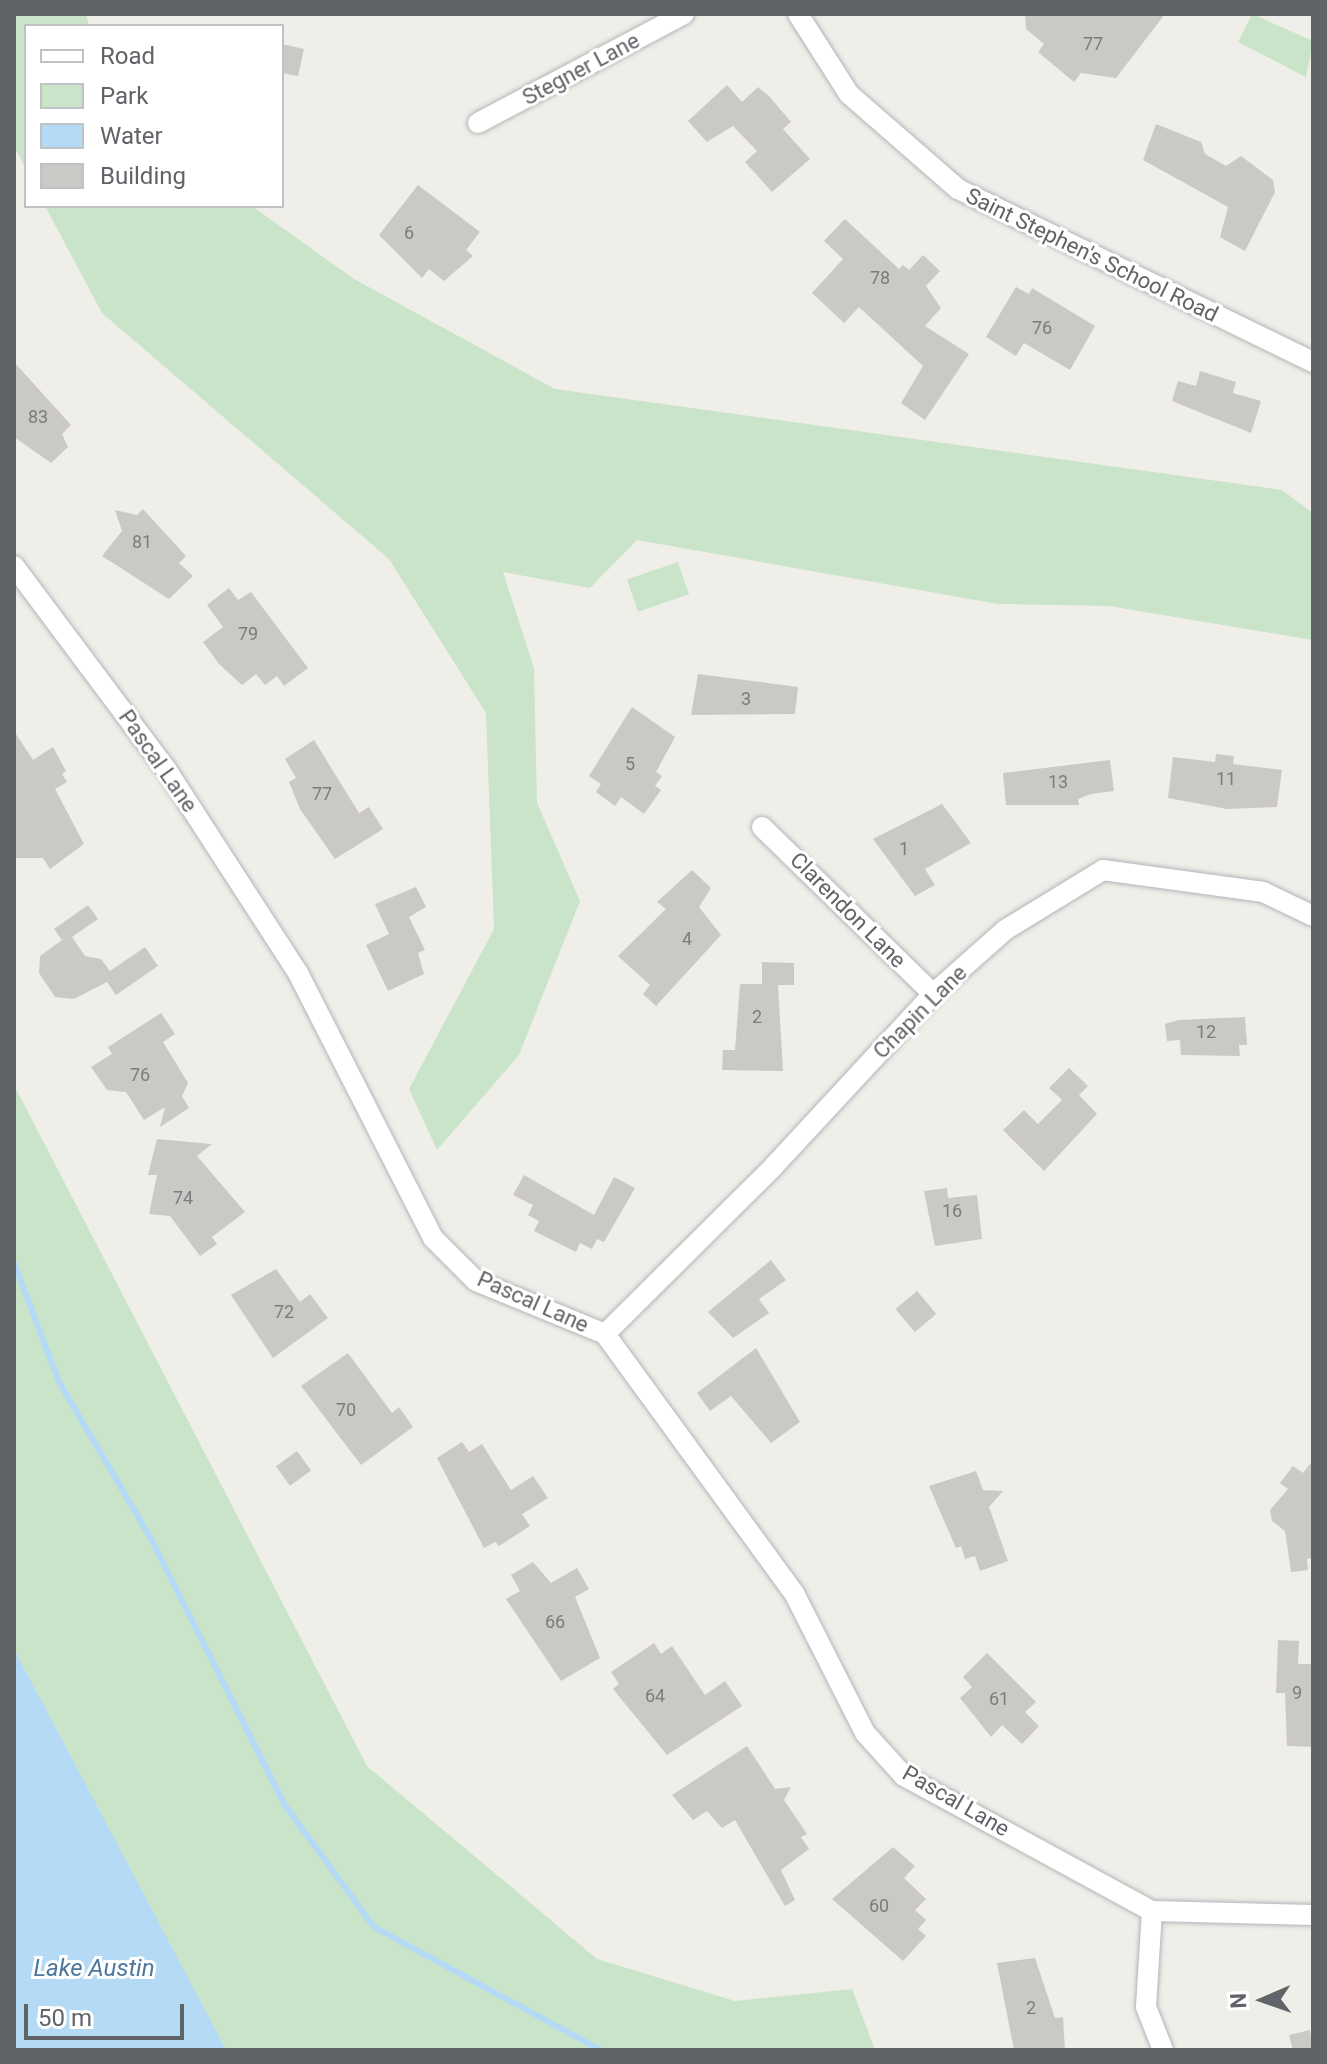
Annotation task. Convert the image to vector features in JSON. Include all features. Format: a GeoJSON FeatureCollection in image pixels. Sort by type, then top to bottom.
{"type":"FeatureCollection","features":[{"type":"Feature","properties":{"kind":"street","name":"Stegner Lane"},"geometry":{"type":"LineString","coordinates":[[478,123],[684,14]]}},
{"type":"Feature","properties":{"kind":"street","name":"Saint Stephen's School Road"},"geometry":{"type":"LineString","coordinates":[[798,14],[849,94],[958,189],[1313,362]]}},
{"type":"Feature","properties":{"kind":"street","name":"Pascal Lane"},"geometry":{"type":"LineString","coordinates":[[14,566],[166,769],[305,985],[433,1238],[476,1281],[605,1334],[794,1593],[865,1733],[904,1776],[1152,1911],[1313,1915]]}},
{"type":"Feature","properties":{"kind":"street","name":"Clarendon Lane"},"geometry":{"type":"LineString","coordinates":[[762,827],[933,994]]}},
{"type":"Feature","properties":{"kind":"street","name":"Chapin Lane"},"geometry":{"type":"LineString","coordinates":[[605,1334],[933,994],[1005,930],[1103,870],[1263,892],[1313,916]]}},
{"type":"Feature","properties":{"kind":"street"},"geometry":{"type":"LineString","coordinates":[[1152,1911],[1146,2007],[1163,2050]]}},
{"type":"Feature","properties":{"kind":"green space"},"geometry":{"type":"Polygon","coordinates":[[[14,14],[86,14],[88,24],[24,24],[24,165],[14,146],[14,14]]]}},
{"type":"Feature","properties":{"kind":"green space"},"geometry":{"type":"Polygon","coordinates":[[[1252,14],[1313,41],[1306,77],[1238,42],[1252,14]]]}},
{"type":"Feature","properties":{"kind":"green space"},"geometry":{"type":"Polygon","coordinates":[[[46,208],[255,208],[354,279],[555,389],[1282,490],[1313,513],[1313,640],[1109,606],[998,604],[637,540],[590,588],[503,572],[534,668],[537,803],[580,901],[519,1055],[437,1150],[409,1089],[494,929],[486,713],[389,559],[102,313],[46,208]]]}},
{"type":"Feature","properties":{"kind":"green space"},"geometry":{"type":"Polygon","coordinates":[[[678,562],[689,594],[638,612],[627,580],[678,562]]]}},
{"type":"Feature","properties":{"kind":"green space"},"geometry":{"type":"Polygon","coordinates":[[[14,1085],[367,1766],[597,1959],[735,2001],[852,1989],[875,2050],[225,2050],[14,1649],[14,1085]]]}},
{"type":"Feature","properties":{"kind":"water","name":"Lake Austin"},"geometry":{"type":"Polygon","coordinates":[[[14,1649],[222,2042],[225,2050],[14,2050],[14,1649]]]}},
{"type":"Feature","properties":{"kind":"building"},"geometry":{"type":"Polygon","coordinates":[[[1025,14],[1165,14],[1116,78],[1081,73],[1074,82],[1038,52],[1044,44],[1026,29],[1025,14]]]}},
{"type":"Feature","properties":{"kind":"building"},"geometry":{"type":"Polygon","coordinates":[[[284,44],[304,49],[298,76],[284,73],[284,44]]]}},
{"type":"Feature","properties":{"kind":"building"},"geometry":{"type":"Polygon","coordinates":[[[727,85],[742,102],[758,87],[769,96],[791,122],[783,129],[810,159],[772,192],[745,162],[757,151],[733,126],[707,142],[688,121],[727,85]]]}},
{"type":"Feature","properties":{"kind":"building"},"geometry":{"type":"Polygon","coordinates":[[[1156,124],[1201,142],[1205,154],[1226,166],[1241,156],[1273,180],[1275,192],[1245,251],[1220,237],[1228,207],[1143,160],[1156,124]]]}},
{"type":"Feature","properties":{"kind":"building"},"geometry":{"type":"Polygon","coordinates":[[[418,185],[480,232],[466,250],[473,256],[444,281],[429,269],[422,278],[379,235],[418,185]]]}},
{"type":"Feature","properties":{"kind":"building"},"geometry":{"type":"Polygon","coordinates":[[[845,219],[899,269],[903,265],[909,270],[923,255],[940,271],[926,286],[941,308],[925,326],[969,354],[925,420],[901,403],[923,366],[859,307],[844,323],[812,293],[843,259],[824,241],[845,219]]]}},
{"type":"Feature","properties":{"kind":"building"},"geometry":{"type":"Polygon","coordinates":[[[1016,287],[1029,294],[1032,288],[1095,326],[1070,370],[1024,343],[1016,356],[986,337],[1016,287]]]}},
{"type":"Feature","properties":{"kind":"building"},"geometry":{"type":"Polygon","coordinates":[[[14,362],[71,425],[62,434],[68,447],[51,463],[14,437],[14,362]]]}},
{"type":"Feature","properties":{"kind":"building"},"geometry":{"type":"Polygon","coordinates":[[[1200,371],[1236,382],[1233,393],[1261,401],[1251,433],[1172,401],[1178,381],[1196,386],[1200,371]]]}},
{"type":"Feature","properties":{"kind":"building"},"geometry":{"type":"Polygon","coordinates":[[[143,509],[186,556],[179,563],[193,576],[169,599],[102,556],[122,531],[115,510],[137,515],[143,509]]]}},
{"type":"Feature","properties":{"kind":"building"},"geometry":{"type":"Polygon","coordinates":[[[229,588],[238,600],[251,592],[308,668],[284,686],[277,676],[265,685],[256,674],[242,685],[219,664],[203,642],[223,627],[207,605],[229,588]]]}},
{"type":"Feature","properties":{"kind":"building"},"geometry":{"type":"Polygon","coordinates":[[[698,674],[798,687],[795,714],[691,715],[698,674]]]}},
{"type":"Feature","properties":{"kind":"building"},"geometry":{"type":"Polygon","coordinates":[[[632,707],[675,737],[656,772],[662,776],[655,786],[661,790],[644,814],[621,797],[615,806],[596,792],[601,784],[589,776],[632,707]]]}},
{"type":"Feature","properties":{"kind":"building"},"geometry":{"type":"Polygon","coordinates":[[[14,731],[33,760],[53,747],[66,771],[62,774],[67,782],[55,789],[84,844],[50,869],[43,858],[15,858],[14,731]]]}},
{"type":"Feature","properties":{"kind":"building"},"geometry":{"type":"Polygon","coordinates":[[[314,740],[359,813],[369,807],[383,829],[335,859],[300,809],[289,782],[296,778],[285,759],[314,740]]]}},
{"type":"Feature","properties":{"kind":"building"},"geometry":{"type":"Polygon","coordinates":[[[1216,754],[1234,756],[1233,764],[1282,770],[1277,807],[1227,809],[1168,798],[1173,757],[1215,762],[1216,754]]]}},
{"type":"Feature","properties":{"kind":"building"},"geometry":{"type":"Polygon","coordinates":[[[1110,760],[1114,791],[1078,799],[1079,805],[1006,805],[1003,773],[1110,760]]]}},
{"type":"Feature","properties":{"kind":"building"},"geometry":{"type":"Polygon","coordinates":[[[942,804],[971,843],[925,869],[935,885],[915,896],[873,839],[942,804]]]}},
{"type":"Feature","properties":{"kind":"building"},"geometry":{"type":"Polygon","coordinates":[[[692,870],[711,888],[699,907],[721,935],[656,1006],[643,994],[650,985],[618,956],[666,909],[657,902],[692,870]]]}},
{"type":"Feature","properties":{"kind":"building"},"geometry":{"type":"Polygon","coordinates":[[[416,887],[426,907],[409,917],[425,950],[418,953],[424,974],[388,991],[366,945],[389,934],[375,904],[416,887]]]}},
{"type":"Feature","properties":{"kind":"building"},"geometry":{"type":"Polygon","coordinates":[[[88,905],[98,919],[72,937],[85,956],[101,959],[110,971],[145,947],[158,966],[116,995],[107,982],[74,999],[55,997],[39,973],[40,956],[62,940],[54,929],[88,905]]]}},
{"type":"Feature","properties":{"kind":"building"},"geometry":{"type":"Polygon","coordinates":[[[762,962],[794,963],[794,985],[778,985],[783,1071],[722,1070],[723,1050],[735,1050],[740,984],[762,984],[762,962]]]}},
{"type":"Feature","properties":{"kind":"building"},"geometry":{"type":"Polygon","coordinates":[[[161,1013],[175,1034],[163,1042],[188,1083],[182,1096],[189,1108],[160,1127],[165,1107],[144,1120],[126,1092],[107,1090],[91,1067],[112,1054],[108,1047],[161,1013]]]}},
{"type":"Feature","properties":{"kind":"building"},"geometry":{"type":"Polygon","coordinates":[[[1245,1017],[1247,1045],[1239,1045],[1240,1056],[1181,1055],[1180,1040],[1167,1041],[1165,1024],[1179,1020],[1245,1017]]]}},
{"type":"Feature","properties":{"kind":"building"},"geometry":{"type":"Polygon","coordinates":[[[1069,1068],[1088,1086],[1079,1095],[1097,1114],[1044,1171],[1003,1130],[1024,1110],[1038,1124],[1062,1100],[1049,1088],[1069,1068]]]}},
{"type":"Feature","properties":{"kind":"building"},"geometry":{"type":"Polygon","coordinates":[[[157,1139],[212,1144],[197,1156],[245,1212],[212,1237],[217,1244],[200,1256],[170,1216],[149,1214],[157,1175],[148,1175],[157,1139]]]}},
{"type":"Feature","properties":{"kind":"building"},"geometry":{"type":"Polygon","coordinates":[[[524,1175],[594,1215],[614,1177],[635,1188],[604,1242],[597,1239],[592,1249],[580,1243],[576,1252],[534,1231],[539,1221],[528,1215],[533,1205],[513,1195],[524,1175]]]}},
{"type":"Feature","properties":{"kind":"building"},"geometry":{"type":"Polygon","coordinates":[[[947,1188],[948,1198],[977,1195],[982,1239],[935,1246],[924,1191],[947,1188]]]}},
{"type":"Feature","properties":{"kind":"building"},"geometry":{"type":"Polygon","coordinates":[[[771,1260],[786,1280],[759,1299],[769,1313],[733,1338],[708,1312],[771,1260]]]}},
{"type":"Feature","properties":{"kind":"building"},"geometry":{"type":"Polygon","coordinates":[[[276,1269],[300,1302],[310,1294],[328,1318],[273,1358],[231,1295],[276,1269]]]}},
{"type":"Feature","properties":{"kind":"building"},"geometry":{"type":"Polygon","coordinates":[[[917,1291],[936,1314],[915,1332],[896,1309],[917,1291]]]}},
{"type":"Feature","properties":{"kind":"building"},"geometry":{"type":"Polygon","coordinates":[[[756,1348],[800,1422],[771,1443],[731,1396],[710,1411],[697,1393],[756,1348]]]}},
{"type":"Feature","properties":{"kind":"building"},"geometry":{"type":"Polygon","coordinates":[[[348,1353],[392,1413],[399,1407],[413,1427],[361,1465],[301,1386],[348,1353]]]}},
{"type":"Feature","properties":{"kind":"building"},"geometry":{"type":"Polygon","coordinates":[[[462,1442],[469,1452],[482,1444],[511,1490],[533,1476],[548,1498],[522,1514],[530,1526],[499,1546],[495,1542],[484,1548],[437,1458],[462,1442]]]}},
{"type":"Feature","properties":{"kind":"building"},"geometry":{"type":"Polygon","coordinates":[[[297,1451],[311,1470],[290,1486],[276,1466],[297,1451]]]}},
{"type":"Feature","properties":{"kind":"building"},"geometry":{"type":"Polygon","coordinates":[[[1313,1460],[1313,1558],[1307,1559],[1308,1570],[1291,1572],[1285,1531],[1272,1521],[1270,1510],[1288,1489],[1280,1483],[1293,1466],[1303,1473],[1313,1460]]]}},
{"type":"Feature","properties":{"kind":"building"},"geometry":{"type":"Polygon","coordinates":[[[976,1471],[983,1490],[1003,1491],[989,1507],[1008,1561],[980,1571],[975,1556],[965,1559],[961,1546],[956,1548],[929,1486],[976,1471]]]}},
{"type":"Feature","properties":{"kind":"building"},"geometry":{"type":"Polygon","coordinates":[[[533,1562],[551,1583],[577,1568],[589,1589],[575,1597],[600,1658],[561,1681],[506,1599],[520,1591],[511,1575],[533,1562]]]}},
{"type":"Feature","properties":{"kind":"building"},"geometry":{"type":"Polygon","coordinates":[[[1278,1640],[1299,1641],[1298,1664],[1313,1664],[1313,1747],[1287,1746],[1285,1693],[1276,1693],[1278,1640]]]}},
{"type":"Feature","properties":{"kind":"building"},"geometry":{"type":"Polygon","coordinates":[[[654,1643],[661,1654],[672,1646],[705,1695],[725,1681],[742,1706],[667,1755],[613,1689],[619,1684],[611,1672],[654,1643]]]}},
{"type":"Feature","properties":{"kind":"building"},"geometry":{"type":"Polygon","coordinates":[[[987,1653],[1036,1702],[1025,1712],[1039,1726],[1022,1744],[1002,1725],[991,1737],[960,1698],[972,1687],[963,1677],[987,1653]]]}},
{"type":"Feature","properties":{"kind":"building"},"geometry":{"type":"Polygon","coordinates":[[[747,1746],[775,1789],[791,1787],[784,1800],[807,1834],[801,1837],[809,1849],[781,1870],[795,1900],[785,1906],[735,1820],[722,1828],[707,1811],[693,1820],[672,1795],[747,1746]]]}},
{"type":"Feature","properties":{"kind":"building"},"geometry":{"type":"Polygon","coordinates":[[[893,1847],[915,1866],[904,1878],[926,1899],[915,1910],[926,1920],[918,1929],[926,1936],[903,1961],[832,1899],[893,1847]]]}},
{"type":"Feature","properties":{"kind":"building"},"geometry":{"type":"Polygon","coordinates":[[[1035,1958],[1055,2018],[1063,2017],[1065,2050],[1014,2050],[997,1963],[1035,1958]]]}},
{"type":"Feature","properties":{"kind":"building"},"geometry":{"type":"Polygon","coordinates":[[[1310,2030],[1313,2050],[1293,2050],[1289,2035],[1310,2030]]]}},
{"type":"Feature","properties":{"kind":"waterway"},"geometry":{"type":"LineString","coordinates":[[14,1263],[59,1382],[150,1537],[284,1804],[374,1927],[601,2050]]}}]}
